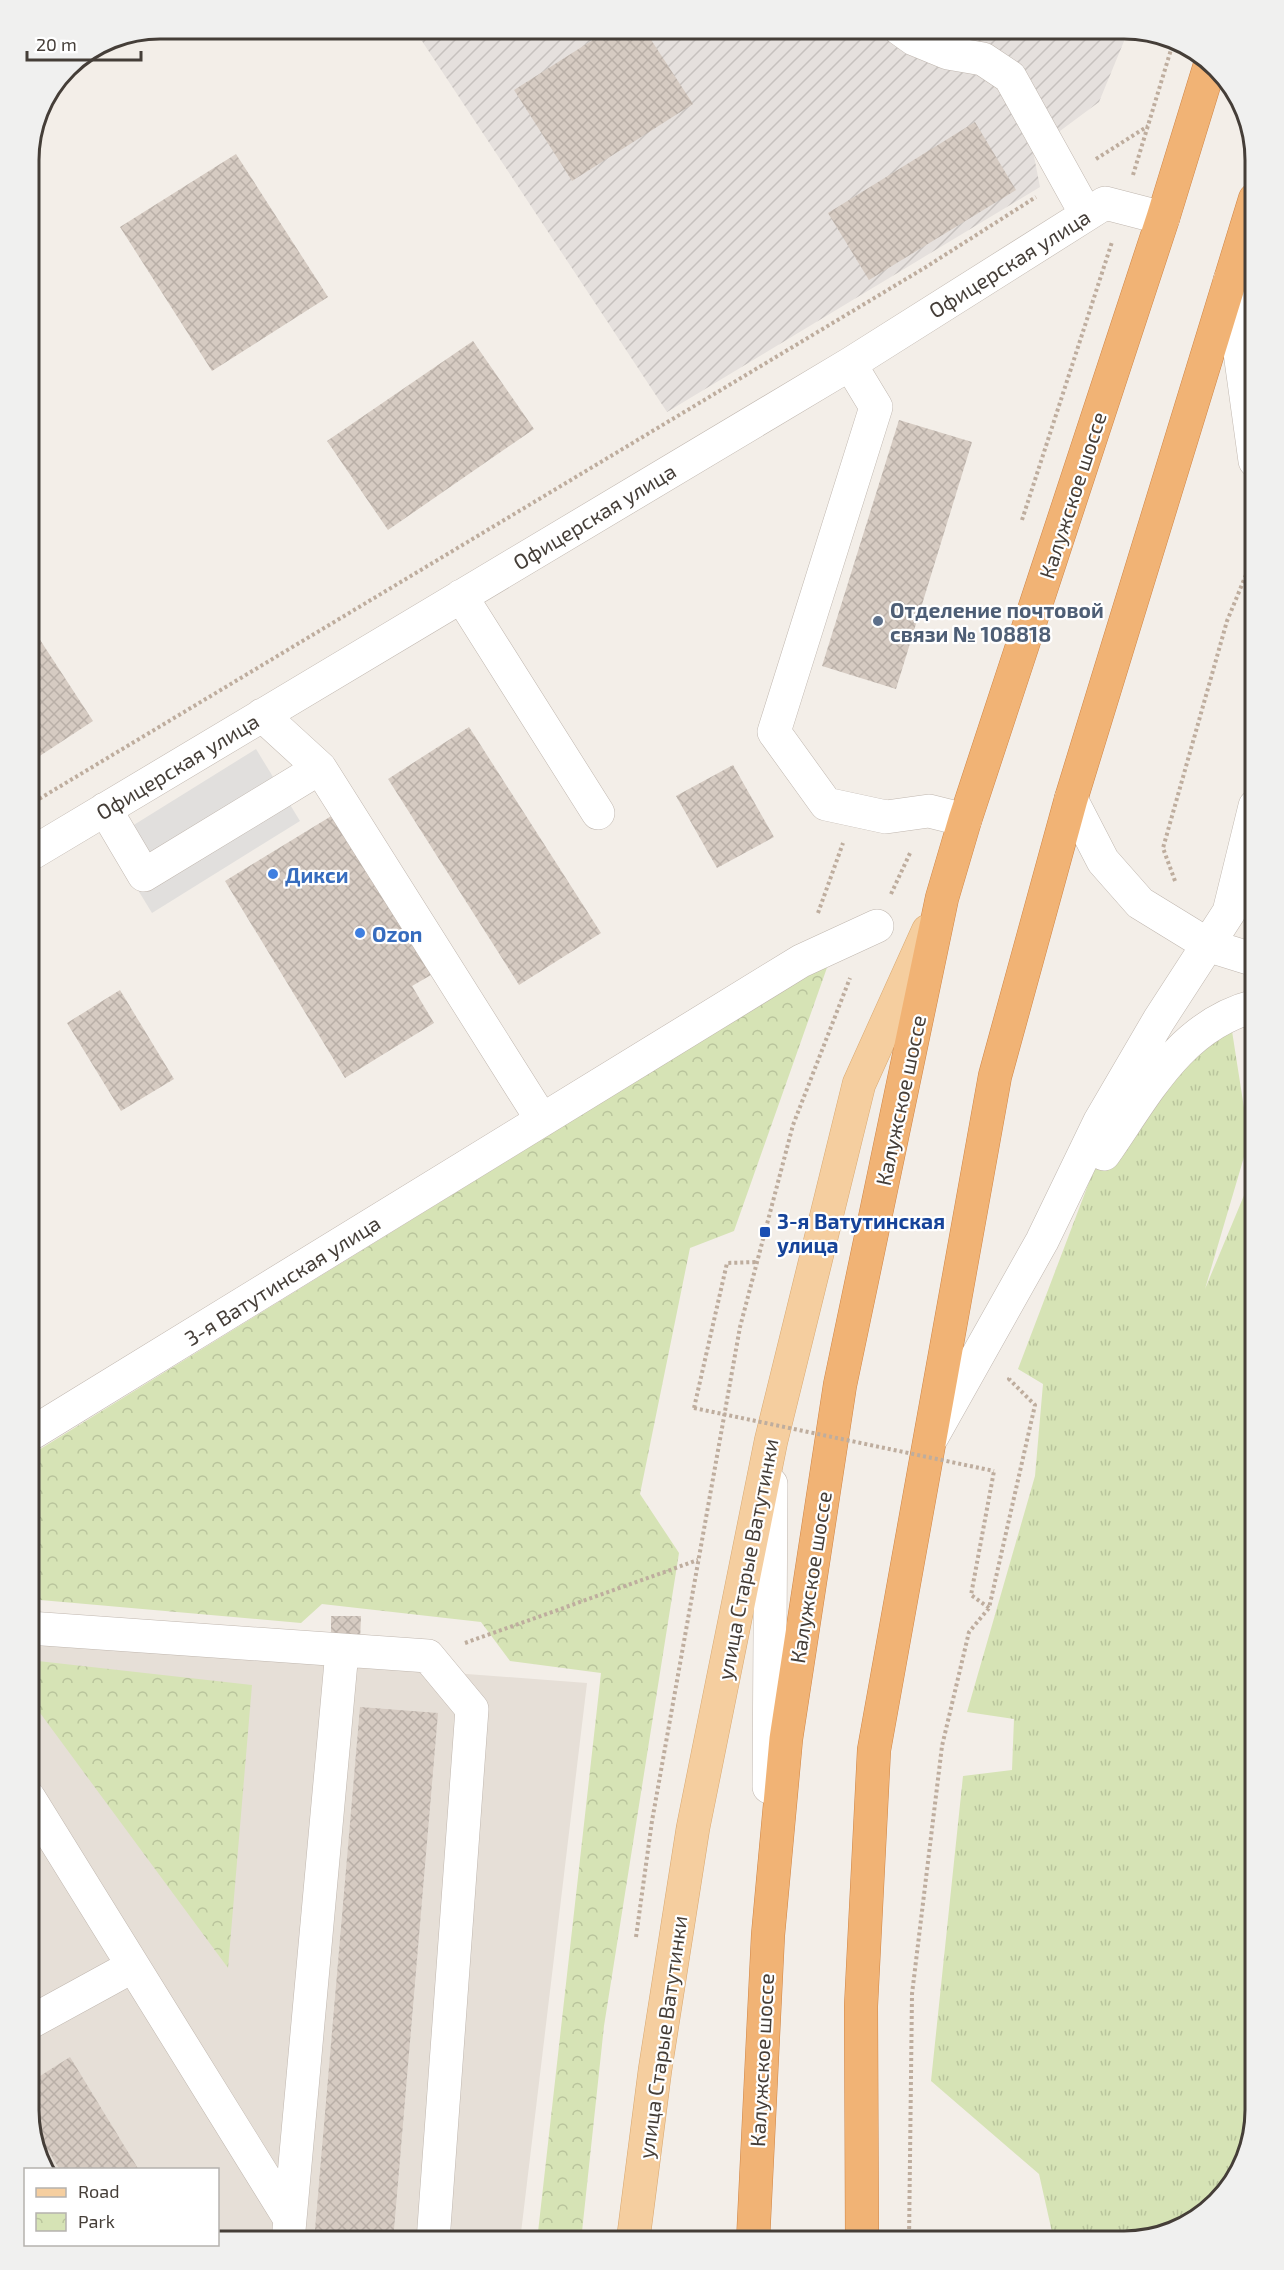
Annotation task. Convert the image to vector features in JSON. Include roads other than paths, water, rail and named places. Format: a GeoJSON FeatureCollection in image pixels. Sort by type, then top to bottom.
{"type":"FeatureCollection","features":[{"type":"Feature","properties":{"kind":"highway","name":"Калужское шоссе"},"geometry":{"type":"LineString","coordinates":[[753,2231],[768,1935],[786,1739],[840,1385],[942,898],[965,820],[1163,218],[1208,73]]}},
{"type":"Feature","properties":{"kind":"highway"},"geometry":{"type":"LineString","coordinates":[[861,2231],[861,2006],[874,1750],[995,1076],[1071,800],[1245,233]]}},
{"type":"Feature","properties":{"kind":"main road","name":"улица Старые Ватутинки"},"geometry":{"type":"LineString","coordinates":[[634,2231],[655,2070],[693,1828],[771,1441],[859,1084],[942,898]]}},
{"type":"Feature","properties":{"kind":"street"},"geometry":{"type":"LineString","coordinates":[[914,39],[948,53],[983,59],[1010,77],[1086,214]]}},
{"type":"Feature","properties":{"kind":"street","name":"Офицерская улица"},"geometry":{"type":"LineString","coordinates":[[39,849],[850,364],[1105,203],[1163,218]]}},
{"type":"Feature","properties":{"kind":"street"},"geometry":{"type":"LineString","coordinates":[[1230,280],[1245,384]]}},
{"type":"Feature","properties":{"kind":"street"},"geometry":{"type":"LineString","coordinates":[[850,364],[876,407],[774,732],[826,804],[886,817],[929,811],[965,820]]}},
{"type":"Feature","properties":{"kind":"street"},"geometry":{"type":"LineString","coordinates":[[461,596],[598,813]]}},
{"type":"Feature","properties":{"kind":"street"},"geometry":{"type":"LineString","coordinates":[[262,715],[320,768],[543,1120]]}},
{"type":"Feature","properties":{"kind":"street"},"geometry":{"type":"LineString","coordinates":[[105,809],[144,875],[320,768]]}},
{"type":"Feature","properties":{"kind":"street"},"geometry":{"type":"LineString","coordinates":[[1071,800],[1103,861],[1140,903],[1210,946],[1245,957]]}},
{"type":"Feature","properties":{"kind":"street"},"geometry":{"type":"LineString","coordinates":[[927,1446],[1042,1241],[1100,1121],[1160,1020],[1210,946],[1229,912],[1245,849]]}},
{"type":"Feature","properties":{"kind":"street","name":"3-я Ватутинская улица"},"geometry":{"type":"LineString","coordinates":[[39,1429],[801,961],[877,926]]}},
{"type":"Feature","properties":{"kind":"street"},"geometry":{"type":"LineString","coordinates":[[1042,1241],[1170,1059],[1197,1032],[1227,1015],[1245,1009]]}},
{"type":"Feature","properties":{"kind":"street"},"geometry":{"type":"LineString","coordinates":[[768,1935],[771,1441]]}},
{"type":"Feature","properties":{"kind":"street"},"geometry":{"type":"LineString","coordinates":[[39,1629],[428,1656],[472,1709],[434,2231]]}},
{"type":"Feature","properties":{"kind":"street"},"geometry":{"type":"LineString","coordinates":[[289,2230],[342,1651]]}},
{"type":"Feature","properties":{"kind":"street"},"geometry":{"type":"LineString","coordinates":[[39,1816],[133,1966],[289,2230]]}},
{"type":"Feature","properties":{"kind":"street"},"geometry":{"type":"LineString","coordinates":[[39,2017],[133,1966]]}},
{"type":"Feature","properties":{"kind":"place","name":"Отделение почтовой связи № 108818"},"geometry":{"type":"Point","coordinates":[878,621]}},
{"type":"Feature","properties":{"kind":"place","name":"Дикси"},"geometry":{"type":"Point","coordinates":[273,874]}},
{"type":"Feature","properties":{"kind":"place","name":"Ozon"},"geometry":{"type":"Point","coordinates":[360,933]}},
{"type":"Feature","properties":{"kind":"place","name":"3-я Ватутинская улица"},"geometry":{"type":"Point","coordinates":[765,1232]}}]}
